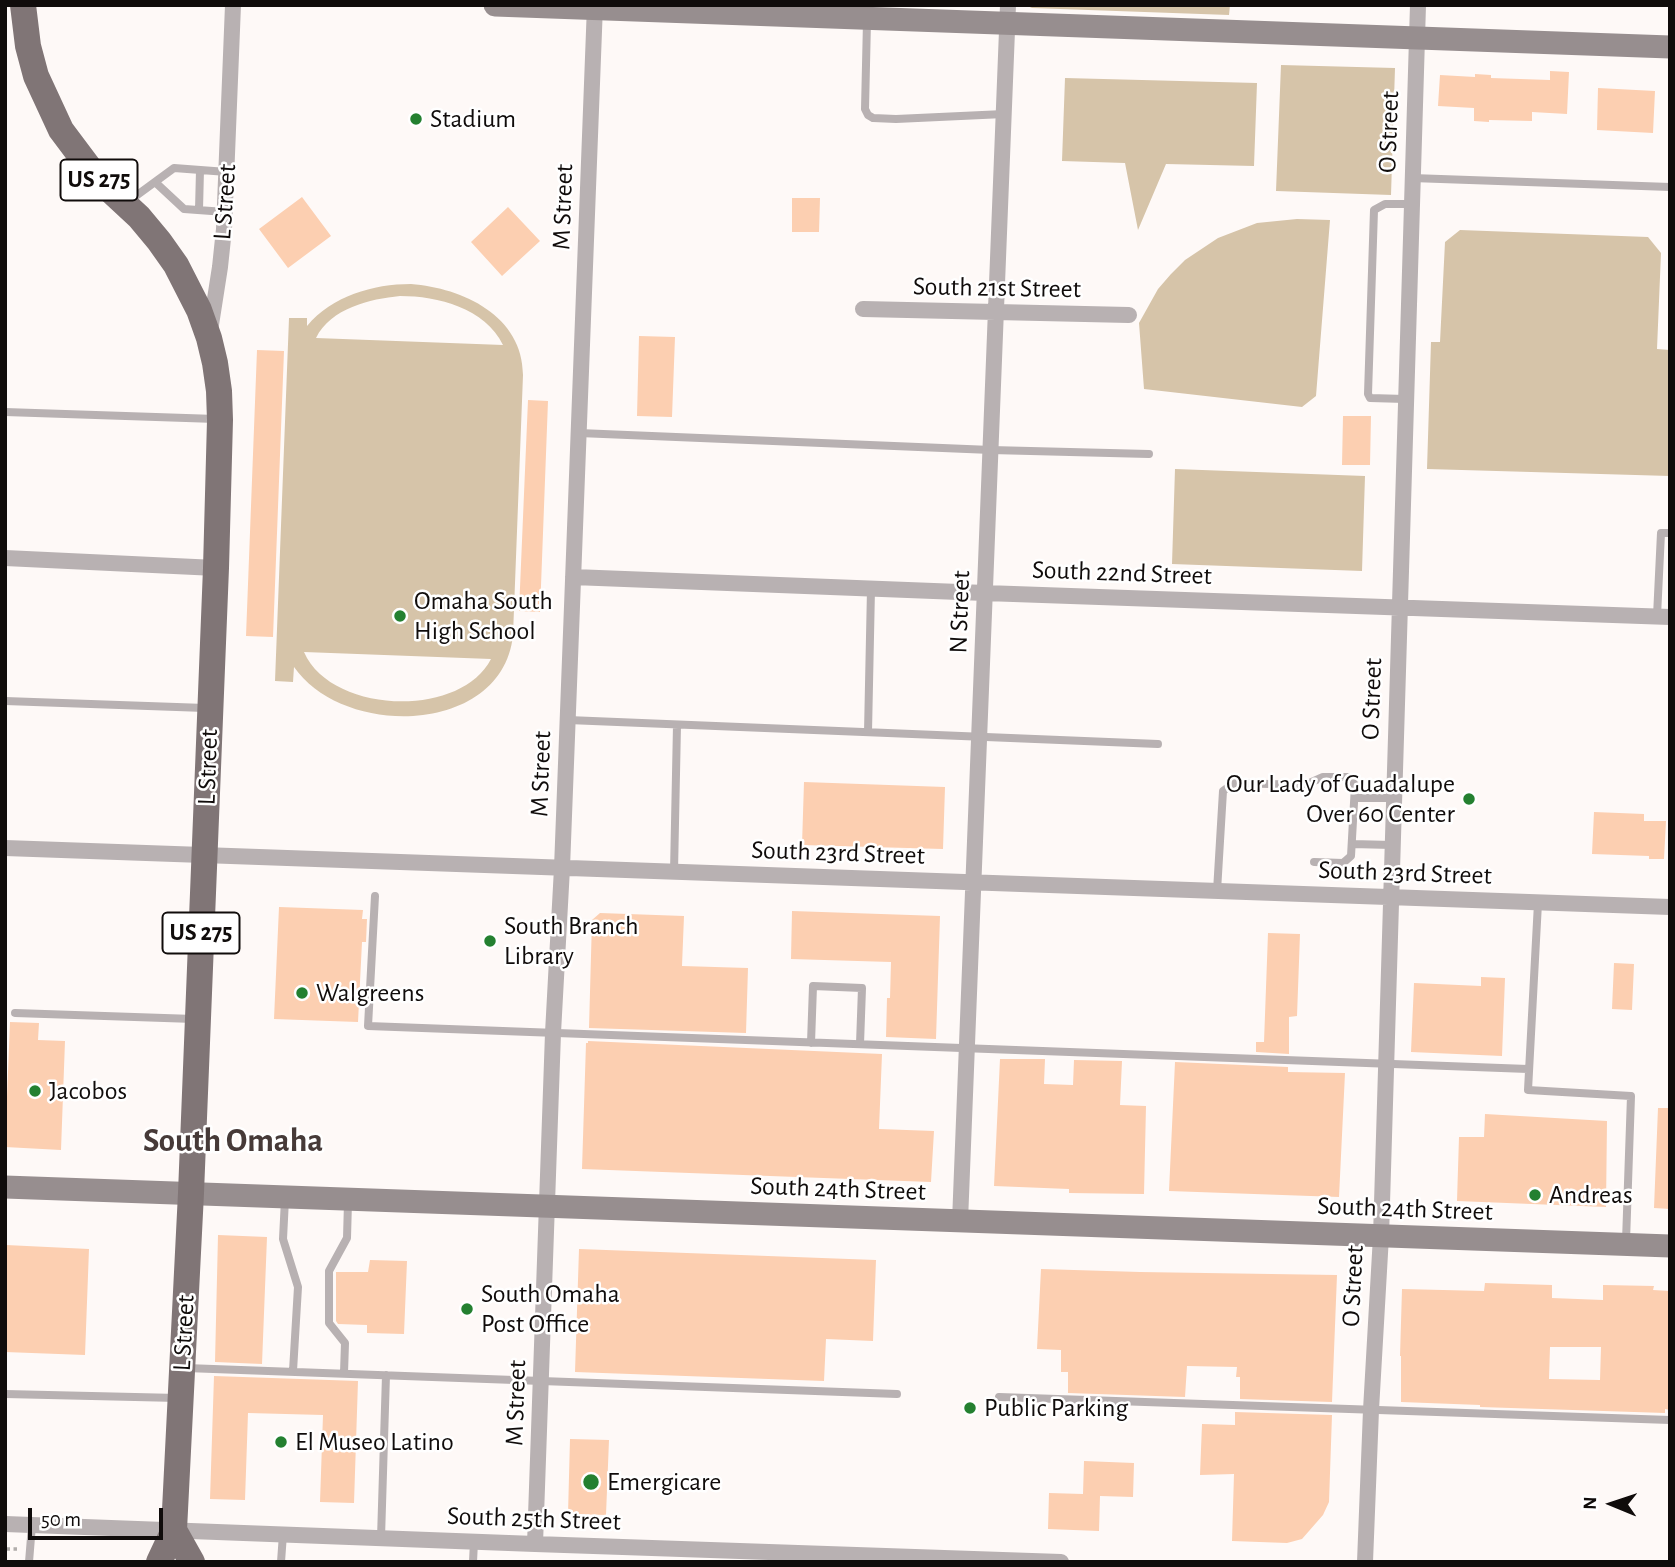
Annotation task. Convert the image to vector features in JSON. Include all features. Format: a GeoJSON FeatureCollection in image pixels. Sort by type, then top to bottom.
{"type":"FeatureCollection","features":[{"type":"Feature","properties":{"kind":"main road","name":"US 275"},"geometry":{"type":"LineString","coordinates":[[23,5],[28,46],[36,76],[61,130],[97,178],[159,240],[176,265],[199,310],[209,338]]}},
{"type":"Feature","properties":{"kind":"main road"},"geometry":{"type":"LineString","coordinates":[[495,5],[679,8],[867,19],[1008,14],[1417,38],[1670,47]]}},
{"type":"Feature","properties":{"kind":"main road","name":"L Street"},"geometry":{"type":"LineString","coordinates":[[159,1562],[174,1530],[191,1193],[220,420],[215,363],[209,338]]}},
{"type":"Feature","properties":{"kind":"main road","name":"South 24th Street"},"geometry":{"type":"LineString","coordinates":[[5,1187],[1670,1246]]}},
{"type":"Feature","properties":{"kind":"main road"},"geometry":{"type":"LineString","coordinates":[[174,1530],[192,1562]]}},
{"type":"Feature","properties":{"kind":"street","name":"L Street"},"geometry":{"type":"LineString","coordinates":[[209,338],[225,212],[233,5]]}},
{"type":"Feature","properties":{"kind":"street","name":"O Street"},"geometry":{"type":"LineString","coordinates":[[1365,1562],[1381,1236],[1418,5]]}},
{"type":"Feature","properties":{"kind":"street","name":"M Street"},"geometry":{"type":"LineString","coordinates":[[535,1544],[594,7]]}},
{"type":"Feature","properties":{"kind":"street","name":"N Street"},"geometry":{"type":"LineString","coordinates":[[960,1221],[1008,14]]}},
{"type":"Feature","properties":{"kind":"street","name":"South 21st Street"},"geometry":{"type":"LineString","coordinates":[[863,309],[1129,316]]}},
{"type":"Feature","properties":{"kind":"street"},"geometry":{"type":"LineString","coordinates":[[5,558],[216,568]]}},
{"type":"Feature","properties":{"kind":"street","name":"South 22nd Street"},"geometry":{"type":"LineString","coordinates":[[573,577],[1663,617]]}},
{"type":"Feature","properties":{"kind":"street","name":"South 23rd Street"},"geometry":{"type":"LineString","coordinates":[[5,848],[1670,907]]}},
{"type":"Feature","properties":{"kind":"street","name":"South 25th Street"},"geometry":{"type":"LineString","coordinates":[[5,1524],[1060,1562]]}},
{"type":"Feature","properties":{"kind":"lane"},"geometry":{"type":"LineString","coordinates":[[867,19],[865,109],[868,115],[873,118],[896,119],[1004,114]]}},
{"type":"Feature","properties":{"kind":"lane"},"geometry":{"type":"LineString","coordinates":[[125,204],[174,168],[227,172]]}},
{"type":"Feature","properties":{"kind":"lane"},"geometry":{"type":"LineString","coordinates":[[198,210],[200,170]]}},
{"type":"Feature","properties":{"kind":"lane"},"geometry":{"type":"LineString","coordinates":[[1412,178],[1670,187]]}},
{"type":"Feature","properties":{"kind":"lane"},"geometry":{"type":"LineString","coordinates":[[155,182],[184,209],[225,212]]}},
{"type":"Feature","properties":{"kind":"lane"},"geometry":{"type":"LineString","coordinates":[[1405,399],[1370,398],[1368,394],[1374,210],[1385,204],[1411,204]]}},
{"type":"Feature","properties":{"kind":"lane"},"geometry":{"type":"LineString","coordinates":[[5,412],[220,420]]}},
{"type":"Feature","properties":{"kind":"lane"},"geometry":{"type":"LineString","coordinates":[[579,433],[1149,454]]}},
{"type":"Feature","properties":{"kind":"lane"},"geometry":{"type":"LineString","coordinates":[[1663,617],[1661,533],[1670,533]]}},
{"type":"Feature","properties":{"kind":"lane"},"geometry":{"type":"LineString","coordinates":[[867,732],[871,589]]}},
{"type":"Feature","properties":{"kind":"lane"},"geometry":{"type":"LineString","coordinates":[[5,701],[210,708]]}},
{"type":"Feature","properties":{"kind":"lane"},"geometry":{"type":"LineString","coordinates":[[568,720],[1158,744]]}},
{"type":"Feature","properties":{"kind":"lane"},"geometry":{"type":"LineString","coordinates":[[674,872],[677,725]]}},
{"type":"Feature","properties":{"kind":"lane"},"geometry":{"type":"LineString","coordinates":[[1217,891],[1223,792],[1234,783],[1305,785],[1323,777],[1349,777],[1355,785],[1351,856],[1343,863],[1314,862]]}},
{"type":"Feature","properties":{"kind":"lane"},"geometry":{"type":"LineString","coordinates":[[1355,798],[1394,798]]}},
{"type":"Feature","properties":{"kind":"lane"},"geometry":{"type":"LineString","coordinates":[[1352,844],[1392,845]]}},
{"type":"Feature","properties":{"kind":"lane"},"geometry":{"type":"LineString","coordinates":[[375,896],[368,1026],[1528,1069]]}},
{"type":"Feature","properties":{"kind":"lane"},"geometry":{"type":"LineString","coordinates":[[1538,902],[1528,1090],[1631,1096],[1626,1244]]}},
{"type":"Feature","properties":{"kind":"lane"},"geometry":{"type":"LineString","coordinates":[[811,1043],[813,986],[862,988],[860,1045]]}},
{"type":"Feature","properties":{"kind":"lane"},"geometry":{"type":"LineString","coordinates":[[15,1013],[198,1019]]}},
{"type":"Feature","properties":{"kind":"lane"},"geometry":{"type":"LineString","coordinates":[[285,1196],[283,1239],[298,1287],[293,1371]]}},
{"type":"Feature","properties":{"kind":"lane"},"geometry":{"type":"LineString","coordinates":[[344,1373],[345,1343],[328,1323],[329,1271],[346,1238],[348,1199]]}},
{"type":"Feature","properties":{"kind":"lane"},"geometry":{"type":"LineString","coordinates":[[182,1368],[897,1394]]}},
{"type":"Feature","properties":{"kind":"lane"},"geometry":{"type":"LineString","coordinates":[[380,1538],[386,1375]]}},
{"type":"Feature","properties":{"kind":"lane"},"geometry":{"type":"LineString","coordinates":[[5,1394],[181,1398]]}},
{"type":"Feature","properties":{"kind":"lane"},"geometry":{"type":"LineString","coordinates":[[999,1397],[1670,1420]]}},
{"type":"Feature","properties":{"kind":"lane"},"geometry":{"type":"LineString","coordinates":[[29,1562],[32,1525]]}},
{"type":"Feature","properties":{"kind":"lane"},"geometry":{"type":"LineString","coordinates":[[281,1562],[283,1535]]}},
{"type":"Feature","properties":{"kind":"lane"},"geometry":{"type":"LineString","coordinates":[[473,1562],[474,1542]]}},
{"type":"Feature","properties":{"kind":"path"},"geometry":{"type":"LineString","coordinates":[[5,1549],[16,1549]]}},
{"type":"Feature","properties":{"kind":"shaded area"},"geometry":{"type":"Polygon","coordinates":[[[1025,5],[1230,5],[1229,15],[1032,8],[1025,5]]]}},
{"type":"Feature","properties":{"kind":"shaded area"},"geometry":{"type":"Polygon","coordinates":[[[1281,65],[1395,68],[1391,195],[1276,191],[1281,65]]]}},
{"type":"Feature","properties":{"kind":"shaded area"},"geometry":{"type":"Polygon","coordinates":[[[1065,78],[1257,83],[1254,166],[1166,164],[1138,230],[1125,163],[1062,161],[1065,78]]]}},
{"type":"Feature","properties":{"kind":"shaded area"},"geometry":{"type":"Polygon","coordinates":[[[1297,219],[1330,220],[1316,396],[1302,407],[1144,389],[1139,323],[1158,289],[1171,274],[1185,260],[1218,238],[1257,223],[1297,219]]]}},
{"type":"Feature","properties":{"kind":"shaded area"},"geometry":{"type":"Polygon","coordinates":[[[1460,230],[1648,237],[1661,253],[1657,349],[1670,350],[1670,476],[1427,469],[1431,342],[1440,342],[1445,242],[1460,230]]]}},
{"type":"Feature","properties":{"kind":"shaded area"},"geometry":{"type":"Polygon","coordinates":[[[411,284],[450,292],[486,309],[501,321],[513,336],[520,354],[523,375],[513,635],[503,668],[482,692],[452,708],[419,716],[383,715],[348,706],[317,690],[294,667],[293,682],[275,681],[289,318],[307,318],[307,326],[328,307],[354,294],[411,284]],[[400,296],[364,303],[341,312],[331,319],[316,338],[503,345],[495,332],[473,313],[430,298],[400,296]],[[304,652],[319,673],[340,688],[367,697],[396,701],[425,700],[452,692],[475,678],[491,659],[304,652]]]}},
{"type":"Feature","properties":{"kind":"shaded area"},"geometry":{"type":"Polygon","coordinates":[[[1175,469],[1365,476],[1362,571],[1172,564],[1175,469]]]}},
{"type":"Feature","properties":{"kind":"building"},"geometry":{"type":"Polygon","coordinates":[[[1550,71],[1569,72],[1567,114],[1532,112],[1532,121],[1489,122],[1474,121],[1474,108],[1438,106],[1440,75],[1475,77],[1475,74],[1491,75],[1491,78],[1550,80],[1550,71]]]}},
{"type":"Feature","properties":{"kind":"building"},"geometry":{"type":"Polygon","coordinates":[[[1598,88],[1655,91],[1653,133],[1597,130],[1598,88]]]}},
{"type":"Feature","properties":{"kind":"building"},"geometry":{"type":"Polygon","coordinates":[[[302,197],[331,236],[288,268],[259,229],[302,197]]]}},
{"type":"Feature","properties":{"kind":"building"},"geometry":{"type":"Polygon","coordinates":[[[792,198],[820,198],[819,232],[792,232],[792,198]]]}},
{"type":"Feature","properties":{"kind":"building"},"geometry":{"type":"Polygon","coordinates":[[[508,207],[540,241],[502,276],[471,242],[508,207]]]}},
{"type":"Feature","properties":{"kind":"building"},"geometry":{"type":"Polygon","coordinates":[[[639,336],[675,337],[672,417],[637,416],[639,336]]]}},
{"type":"Feature","properties":{"kind":"building"},"geometry":{"type":"Polygon","coordinates":[[[257,350],[284,351],[273,637],[246,636],[257,350]]]}},
{"type":"Feature","properties":{"kind":"building"},"geometry":{"type":"Polygon","coordinates":[[[528,400],[548,401],[540,612],[519,611],[528,400]]]}},
{"type":"Feature","properties":{"kind":"building"},"geometry":{"type":"Polygon","coordinates":[[[1343,416],[1371,416],[1370,465],[1342,465],[1343,416]]]}},
{"type":"Feature","properties":{"kind":"building"},"geometry":{"type":"Polygon","coordinates":[[[804,782],[945,787],[943,849],[802,845],[804,782]]]}},
{"type":"Feature","properties":{"kind":"building"},"geometry":{"type":"Polygon","coordinates":[[[1594,812],[1644,814],[1644,821],[1666,821],[1664,859],[1592,854],[1594,812]]]}},
{"type":"Feature","properties":{"kind":"building"},"geometry":{"type":"Polygon","coordinates":[[[279,907],[363,910],[362,919],[367,919],[366,942],[362,942],[358,1022],[274,1019],[279,907]]]}},
{"type":"Feature","properties":{"kind":"building"},"geometry":{"type":"Polygon","coordinates":[[[792,911],[940,916],[936,1039],[886,1037],[891,962],[791,959],[792,911]]]}},
{"type":"Feature","properties":{"kind":"building"},"geometry":{"type":"Polygon","coordinates":[[[600,913],[684,916],[682,966],[748,968],[746,1033],[589,1028],[592,920],[600,913]]]}},
{"type":"Feature","properties":{"kind":"building"},"geometry":{"type":"Polygon","coordinates":[[[1268,933],[1300,934],[1297,1016],[1289,1017],[1289,1054],[1256,1052],[1256,1042],[1264,1042],[1268,933]]]}},
{"type":"Feature","properties":{"kind":"building"},"geometry":{"type":"Polygon","coordinates":[[[1614,963],[1634,964],[1632,1010],[1612,1009],[1614,963]]]}},
{"type":"Feature","properties":{"kind":"building"},"geometry":{"type":"Polygon","coordinates":[[[1481,977],[1505,978],[1502,1056],[1411,1052],[1414,983],[1481,986],[1481,977]]]}},
{"type":"Feature","properties":{"kind":"building","name":"Jacobos"},"geometry":{"type":"Polygon","coordinates":[[[10,1022],[39,1023],[38,1040],[65,1041],[61,1150],[5,1147],[10,1022]]]}},
{"type":"Feature","properties":{"kind":"building"},"geometry":{"type":"Polygon","coordinates":[[[588,1041],[882,1054],[879,1129],[934,1131],[931,1182],[582,1169],[588,1041]]]}},
{"type":"Feature","properties":{"kind":"building"},"geometry":{"type":"Polygon","coordinates":[[[1000,1059],[1045,1059],[1044,1084],[1073,1085],[1074,1060],[1122,1061],[1120,1105],[1146,1106],[1144,1194],[1069,1193],[1069,1189],[994,1186],[1000,1059]]]}},
{"type":"Feature","properties":{"kind":"building"},"geometry":{"type":"Polygon","coordinates":[[[1175,1062],[1288,1067],[1288,1072],[1345,1073],[1339,1197],[1169,1191],[1175,1062]]]}},
{"type":"Feature","properties":{"kind":"building"},"geometry":{"type":"Polygon","coordinates":[[[1658,1108],[1670,1108],[1670,1209],[1654,1208],[1658,1108]]]}},
{"type":"Feature","properties":{"kind":"building"},"geometry":{"type":"Polygon","coordinates":[[[1485,1114],[1607,1121],[1606,1207],[1457,1201],[1459,1137],[1484,1137],[1485,1114]]]}},
{"type":"Feature","properties":{"kind":"building"},"geometry":{"type":"Polygon","coordinates":[[[218,1235],[267,1237],[262,1364],[215,1362],[218,1235]]]}},
{"type":"Feature","properties":{"kind":"building"},"geometry":{"type":"Polygon","coordinates":[[[6,1245],[89,1249],[85,1355],[5,1352],[6,1245]]]}},
{"type":"Feature","properties":{"kind":"building"},"geometry":{"type":"Polygon","coordinates":[[[579,1249],[876,1260],[873,1341],[826,1339],[824,1381],[575,1372],[579,1249]]]}},
{"type":"Feature","properties":{"kind":"building"},"geometry":{"type":"Polygon","coordinates":[[[370,1260],[407,1261],[404,1334],[367,1333],[367,1325],[338,1324],[336,1321],[336,1272],[368,1272],[370,1260]]]}},
{"type":"Feature","properties":{"kind":"building"},"geometry":{"type":"Polygon","coordinates":[[[1041,1269],[1337,1275],[1332,1402],[1240,1399],[1237,1367],[1187,1366],[1185,1397],[1068,1393],[1068,1372],[1061,1372],[1061,1350],[1037,1349],[1041,1269]]]}},
{"type":"Feature","properties":{"kind":"building"},"geometry":{"type":"Polygon","coordinates":[[[1485,1283],[1552,1285],[1552,1298],[1603,1300],[1603,1285],[1654,1286],[1653,1290],[1670,1291],[1670,1410],[1665,1409],[1665,1413],[1401,1402],[1402,1289],[1484,1291],[1485,1283]],[[1550,1347],[1549,1379],[1600,1380],[1601,1347],[1550,1347]]]}},
{"type":"Feature","properties":{"kind":"building"},"geometry":{"type":"Polygon","coordinates":[[[214,1376],[358,1381],[354,1503],[320,1502],[323,1415],[248,1413],[245,1500],[210,1499],[214,1376]]]}},
{"type":"Feature","properties":{"kind":"building"},"geometry":{"type":"Polygon","coordinates":[[[1235,1412],[1332,1415],[1329,1502],[1323,1515],[1302,1539],[1287,1543],[1232,1541],[1234,1474],[1200,1475],[1202,1424],[1235,1425],[1235,1412]]]}},
{"type":"Feature","properties":{"kind":"building"},"geometry":{"type":"Polygon","coordinates":[[[570,1439],[609,1440],[606,1515],[568,1514],[570,1439]]]}},
{"type":"Feature","properties":{"kind":"building"},"geometry":{"type":"Polygon","coordinates":[[[1084,1461],[1134,1463],[1133,1497],[1100,1496],[1099,1531],[1048,1529],[1049,1493],[1083,1494],[1084,1461]]]}},
{"type":"Feature","properties":{"kind":"place","name":"Stadium"},"geometry":{"type":"Point","coordinates":[416,119]}},
{"type":"Feature","properties":{"kind":"place","name":"Omaha South High School"},"geometry":{"type":"Point","coordinates":[400,616]}},
{"type":"Feature","properties":{"kind":"place","name":"Our Lady of Guadalupe Over 60 Center"},"geometry":{"type":"Point","coordinates":[1469,799]}},
{"type":"Feature","properties":{"kind":"place","name":"South Branch Library"},"geometry":{"type":"Point","coordinates":[490,941]}},
{"type":"Feature","properties":{"kind":"place","name":"Walgreens"},"geometry":{"type":"Point","coordinates":[302,993]}},
{"type":"Feature","properties":{"kind":"place","name":"Jacobos"},"geometry":{"type":"Point","coordinates":[35,1091]}},
{"type":"Feature","properties":{"kind":"place","name":"Andreas"},"geometry":{"type":"Point","coordinates":[1535,1195]}},
{"type":"Feature","properties":{"kind":"place","name":"South Omaha Post Office"},"geometry":{"type":"Point","coordinates":[467,1309]}},
{"type":"Feature","properties":{"kind":"place","name":"Public Parking"},"geometry":{"type":"Point","coordinates":[970,1408]}},
{"type":"Feature","properties":{"kind":"place","name":"El Museo Latino"},"geometry":{"type":"Point","coordinates":[281,1442]}},
{"type":"Feature","properties":{"kind":"place","name":"Emergicare"},"geometry":{"type":"Point","coordinates":[591,1482]}},
{"type":"Feature","properties":{"kind":"district","name":"South Omaha"},"geometry":{"type":"Point","coordinates":[233,1141]}}]}
